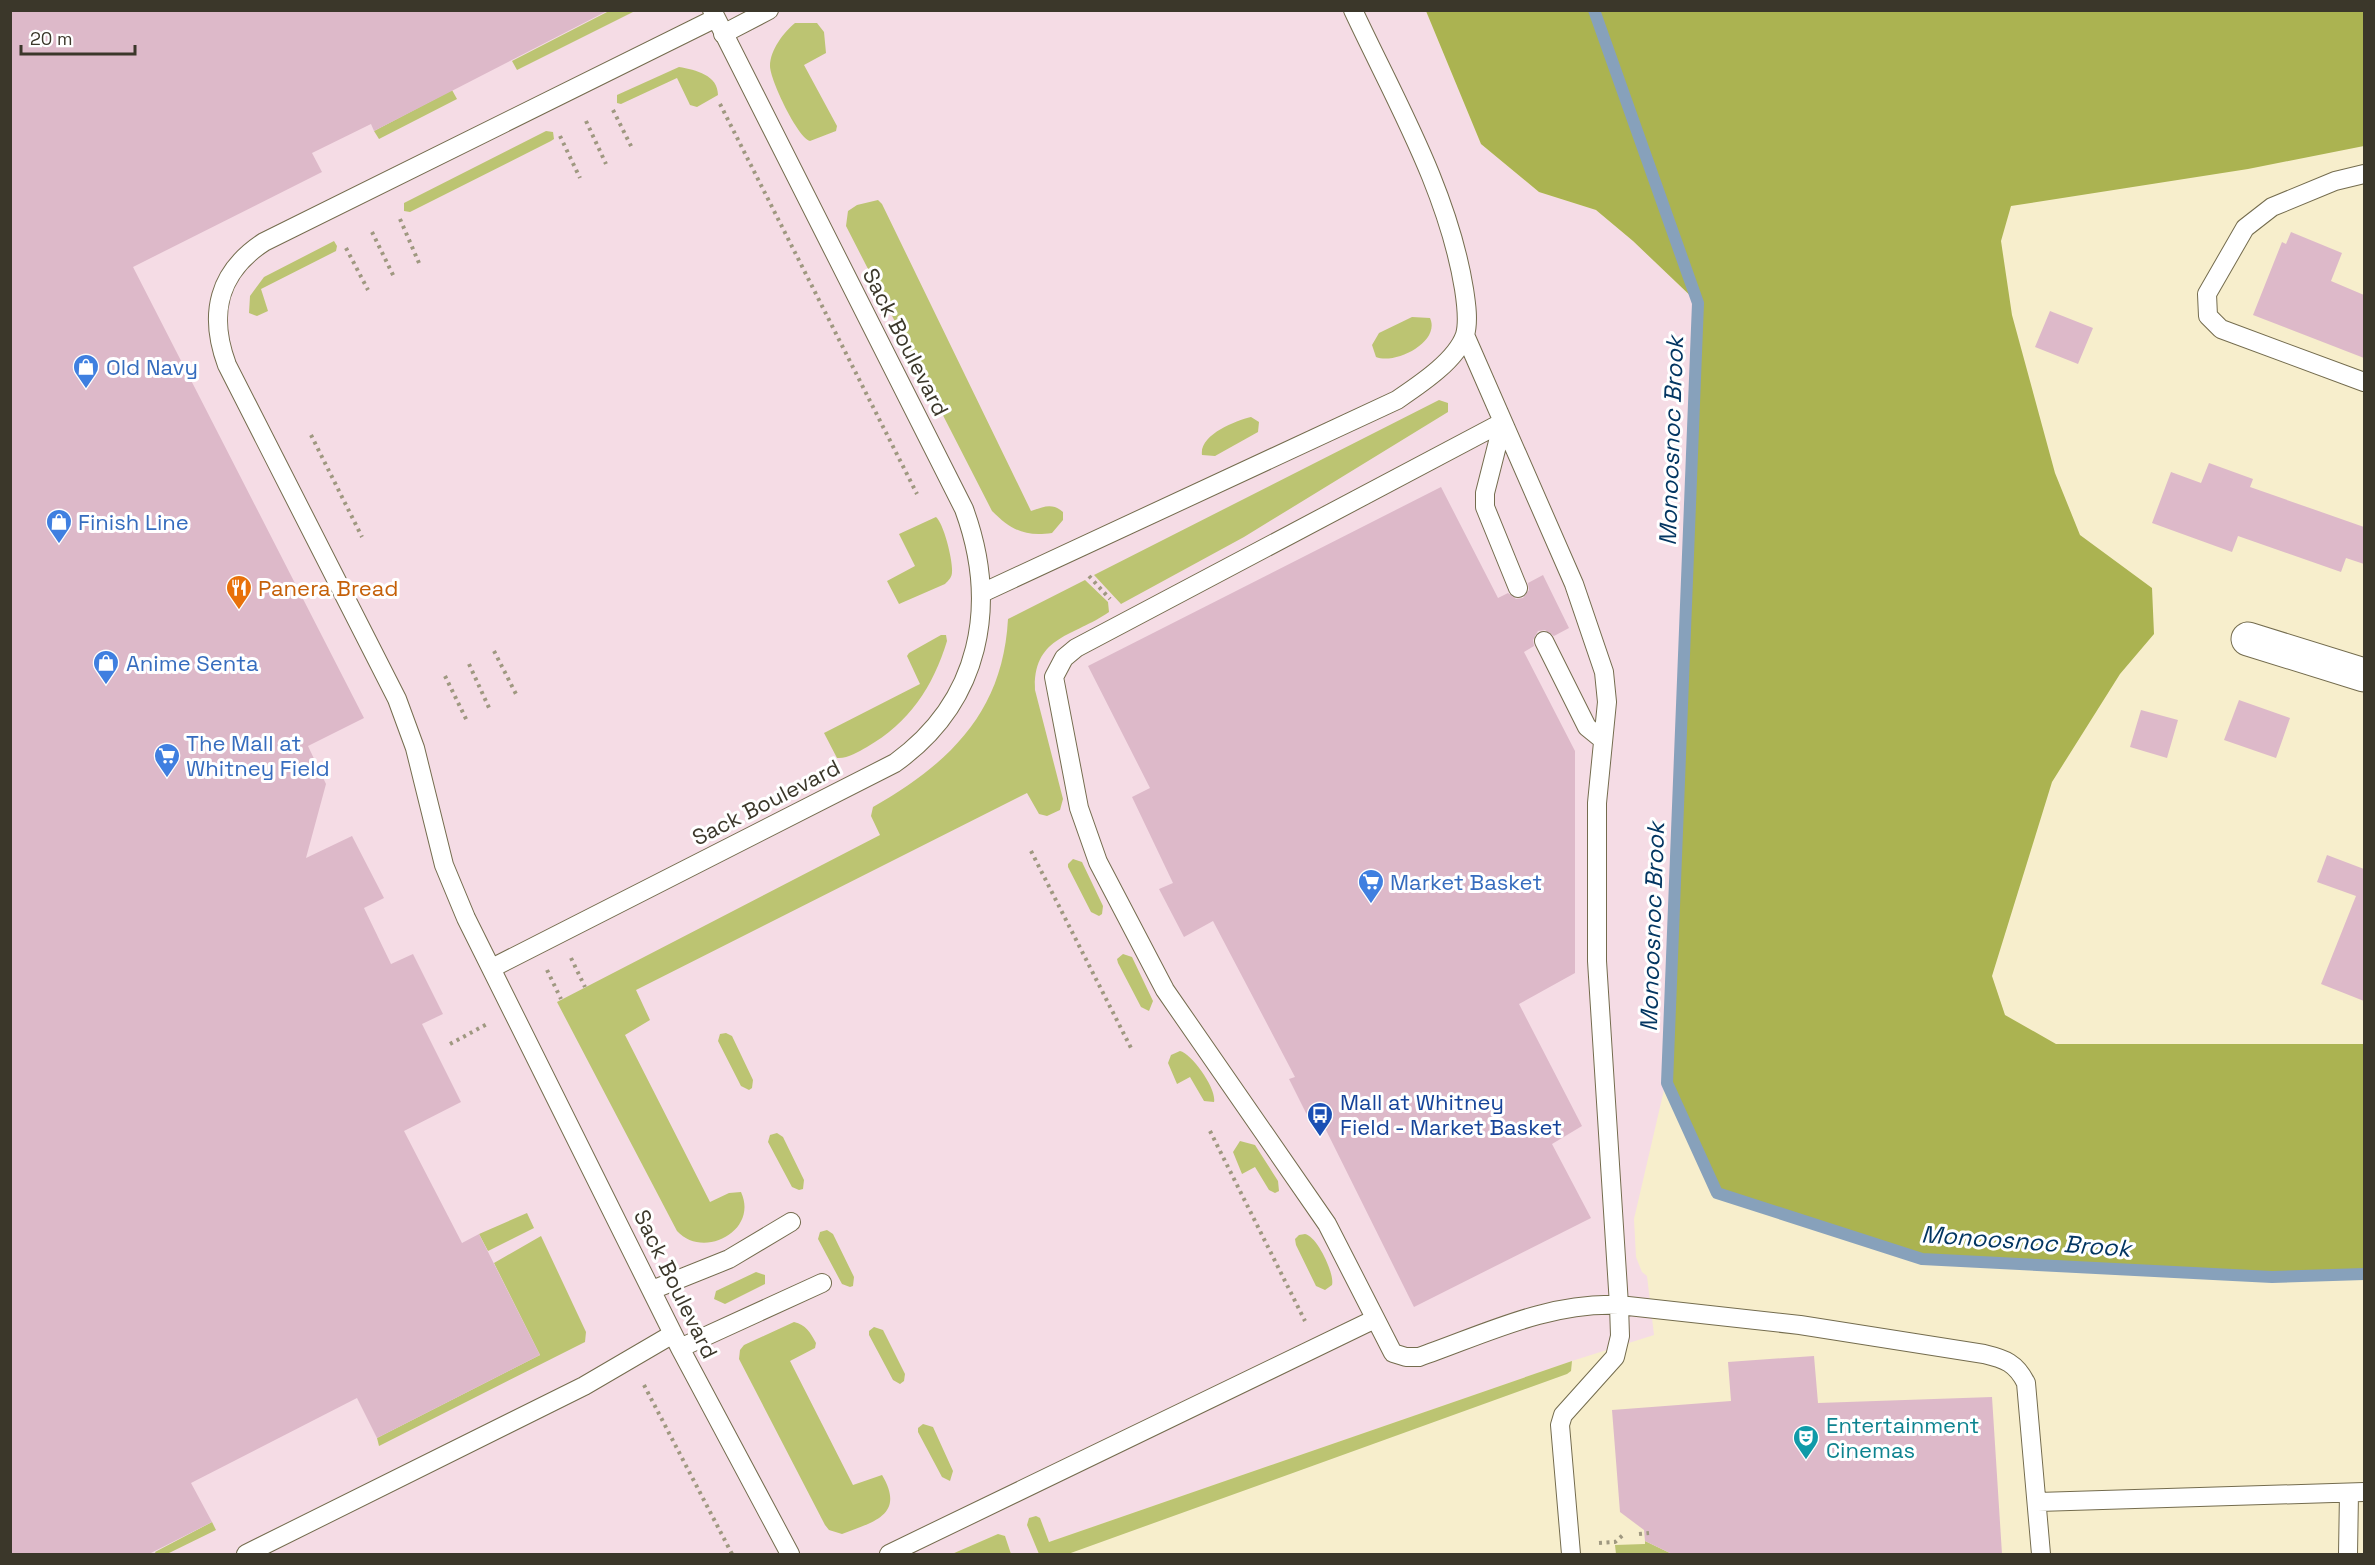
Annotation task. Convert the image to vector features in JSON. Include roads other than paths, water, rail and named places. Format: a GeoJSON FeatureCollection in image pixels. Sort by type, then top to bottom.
{"type":"FeatureCollection","features":[{"type":"Feature","properties":{"kind":"street"},"geometry":{"type":"LineString","coordinates":[[2248,639],[2364,675]]}},
{"type":"Feature","properties":{"kind":"lane"},"geometry":{"type":"LineString","coordinates":[[492,968],[466,918],[444,865],[415,748],[397,699],[227,365],[218,337],[218,306],[229,277],[242,260],[264,242],[717,21],[769,10]]}},
{"type":"Feature","properties":{"kind":"lane"},"geometry":{"type":"LineString","coordinates":[[1353,10],[1442,202],[1461,272],[1467,305],[1465,335],[1574,584],[1604,672],[1607,702],[1597,803],[1597,961],[1620,1336],[1615,1357],[1563,1415],[1560,1425],[1571,1554]]}},
{"type":"Feature","properties":{"kind":"lane","name":"Sack Boulevard"},"geometry":{"type":"LineString","coordinates":[[717,21],[964,509],[979,561],[982,593],[976,647],[963,687],[940,723],[911,751],[876,773],[492,968],[676,1341],[790,1554]]}},
{"type":"Feature","properties":{"kind":"lane"},"geometry":{"type":"LineString","coordinates":[[2364,174],[2335,182],[2272,207],[2245,228],[2207,294],[2208,316],[2221,329],[2364,382]]}},
{"type":"Feature","properties":{"kind":"lane"},"geometry":{"type":"LineString","coordinates":[[982,593],[1397,400],[1428,379],[1451,356],[1465,335]]}},
{"type":"Feature","properties":{"kind":"lane"},"geometry":{"type":"LineString","coordinates":[[1503,422],[1485,494],[1485,507],[1488,520],[1518,588]]}},
{"type":"Feature","properties":{"kind":"lane"},"geometry":{"type":"LineString","coordinates":[[1503,422],[1074,649],[1064,658],[1054,677],[1079,808],[1098,862],[1164,990],[1327,1224],[1393,1353],[1406,1357],[1419,1357],[1546,1311],[1594,1304],[1800,1325],[1984,1354],[2008,1360],[2020,1370],[2026,1383],[2041,1554]]}},
{"type":"Feature","properties":{"kind":"lane"},"geometry":{"type":"LineString","coordinates":[[1544,641],[1587,727],[1604,740]]}},
{"type":"Feature","properties":{"kind":"lane"},"geometry":{"type":"LineString","coordinates":[[652,1290],[729,1259],[791,1222]]}},
{"type":"Feature","properties":{"kind":"lane"},"geometry":{"type":"LineString","coordinates":[[246,1554],[676,1341],[822,1283]]}},
{"type":"Feature","properties":{"kind":"lane"},"geometry":{"type":"LineString","coordinates":[[889,1554],[1374,1319]]}},
{"type":"Feature","properties":{"kind":"lane"},"geometry":{"type":"LineString","coordinates":[[2038,1502],[2357,1492],[2348,1554]]}},
{"type":"Feature","properties":{"kind":"waterway","name":"Monoosnoc Brook"},"geometry":{"type":"LineString","coordinates":[[1594,10],[1698,303],[1667,1083],[1717,1193],[1922,1259],[2272,1277],[2364,1274]]}},
{"type":"Feature","properties":{"kind":"place","name":"Old Navy"},"geometry":{"type":"Point","coordinates":[86,390]}},
{"type":"Feature","properties":{"kind":"place","name":"Finish Line"},"geometry":{"type":"Point","coordinates":[59,545]}},
{"type":"Feature","properties":{"kind":"place","name":"Panera Bread"},"geometry":{"type":"Point","coordinates":[239,611]}},
{"type":"Feature","properties":{"kind":"place","name":"Anime Senta"},"geometry":{"type":"Point","coordinates":[106,686]}},
{"type":"Feature","properties":{"kind":"place","name":"The Mall at Whitney Field"},"geometry":{"type":"Point","coordinates":[167,779]}},
{"type":"Feature","properties":{"kind":"place","name":"Market Basket"},"geometry":{"type":"Point","coordinates":[1371,905]}},
{"type":"Feature","properties":{"kind":"place","name":"Mall at Whitney Field - Market Basket"},"geometry":{"type":"Point","coordinates":[1320,1138]}},
{"type":"Feature","properties":{"kind":"place","name":"Entertainment Cinemas"},"geometry":{"type":"Point","coordinates":[1806,1461]}}]}
